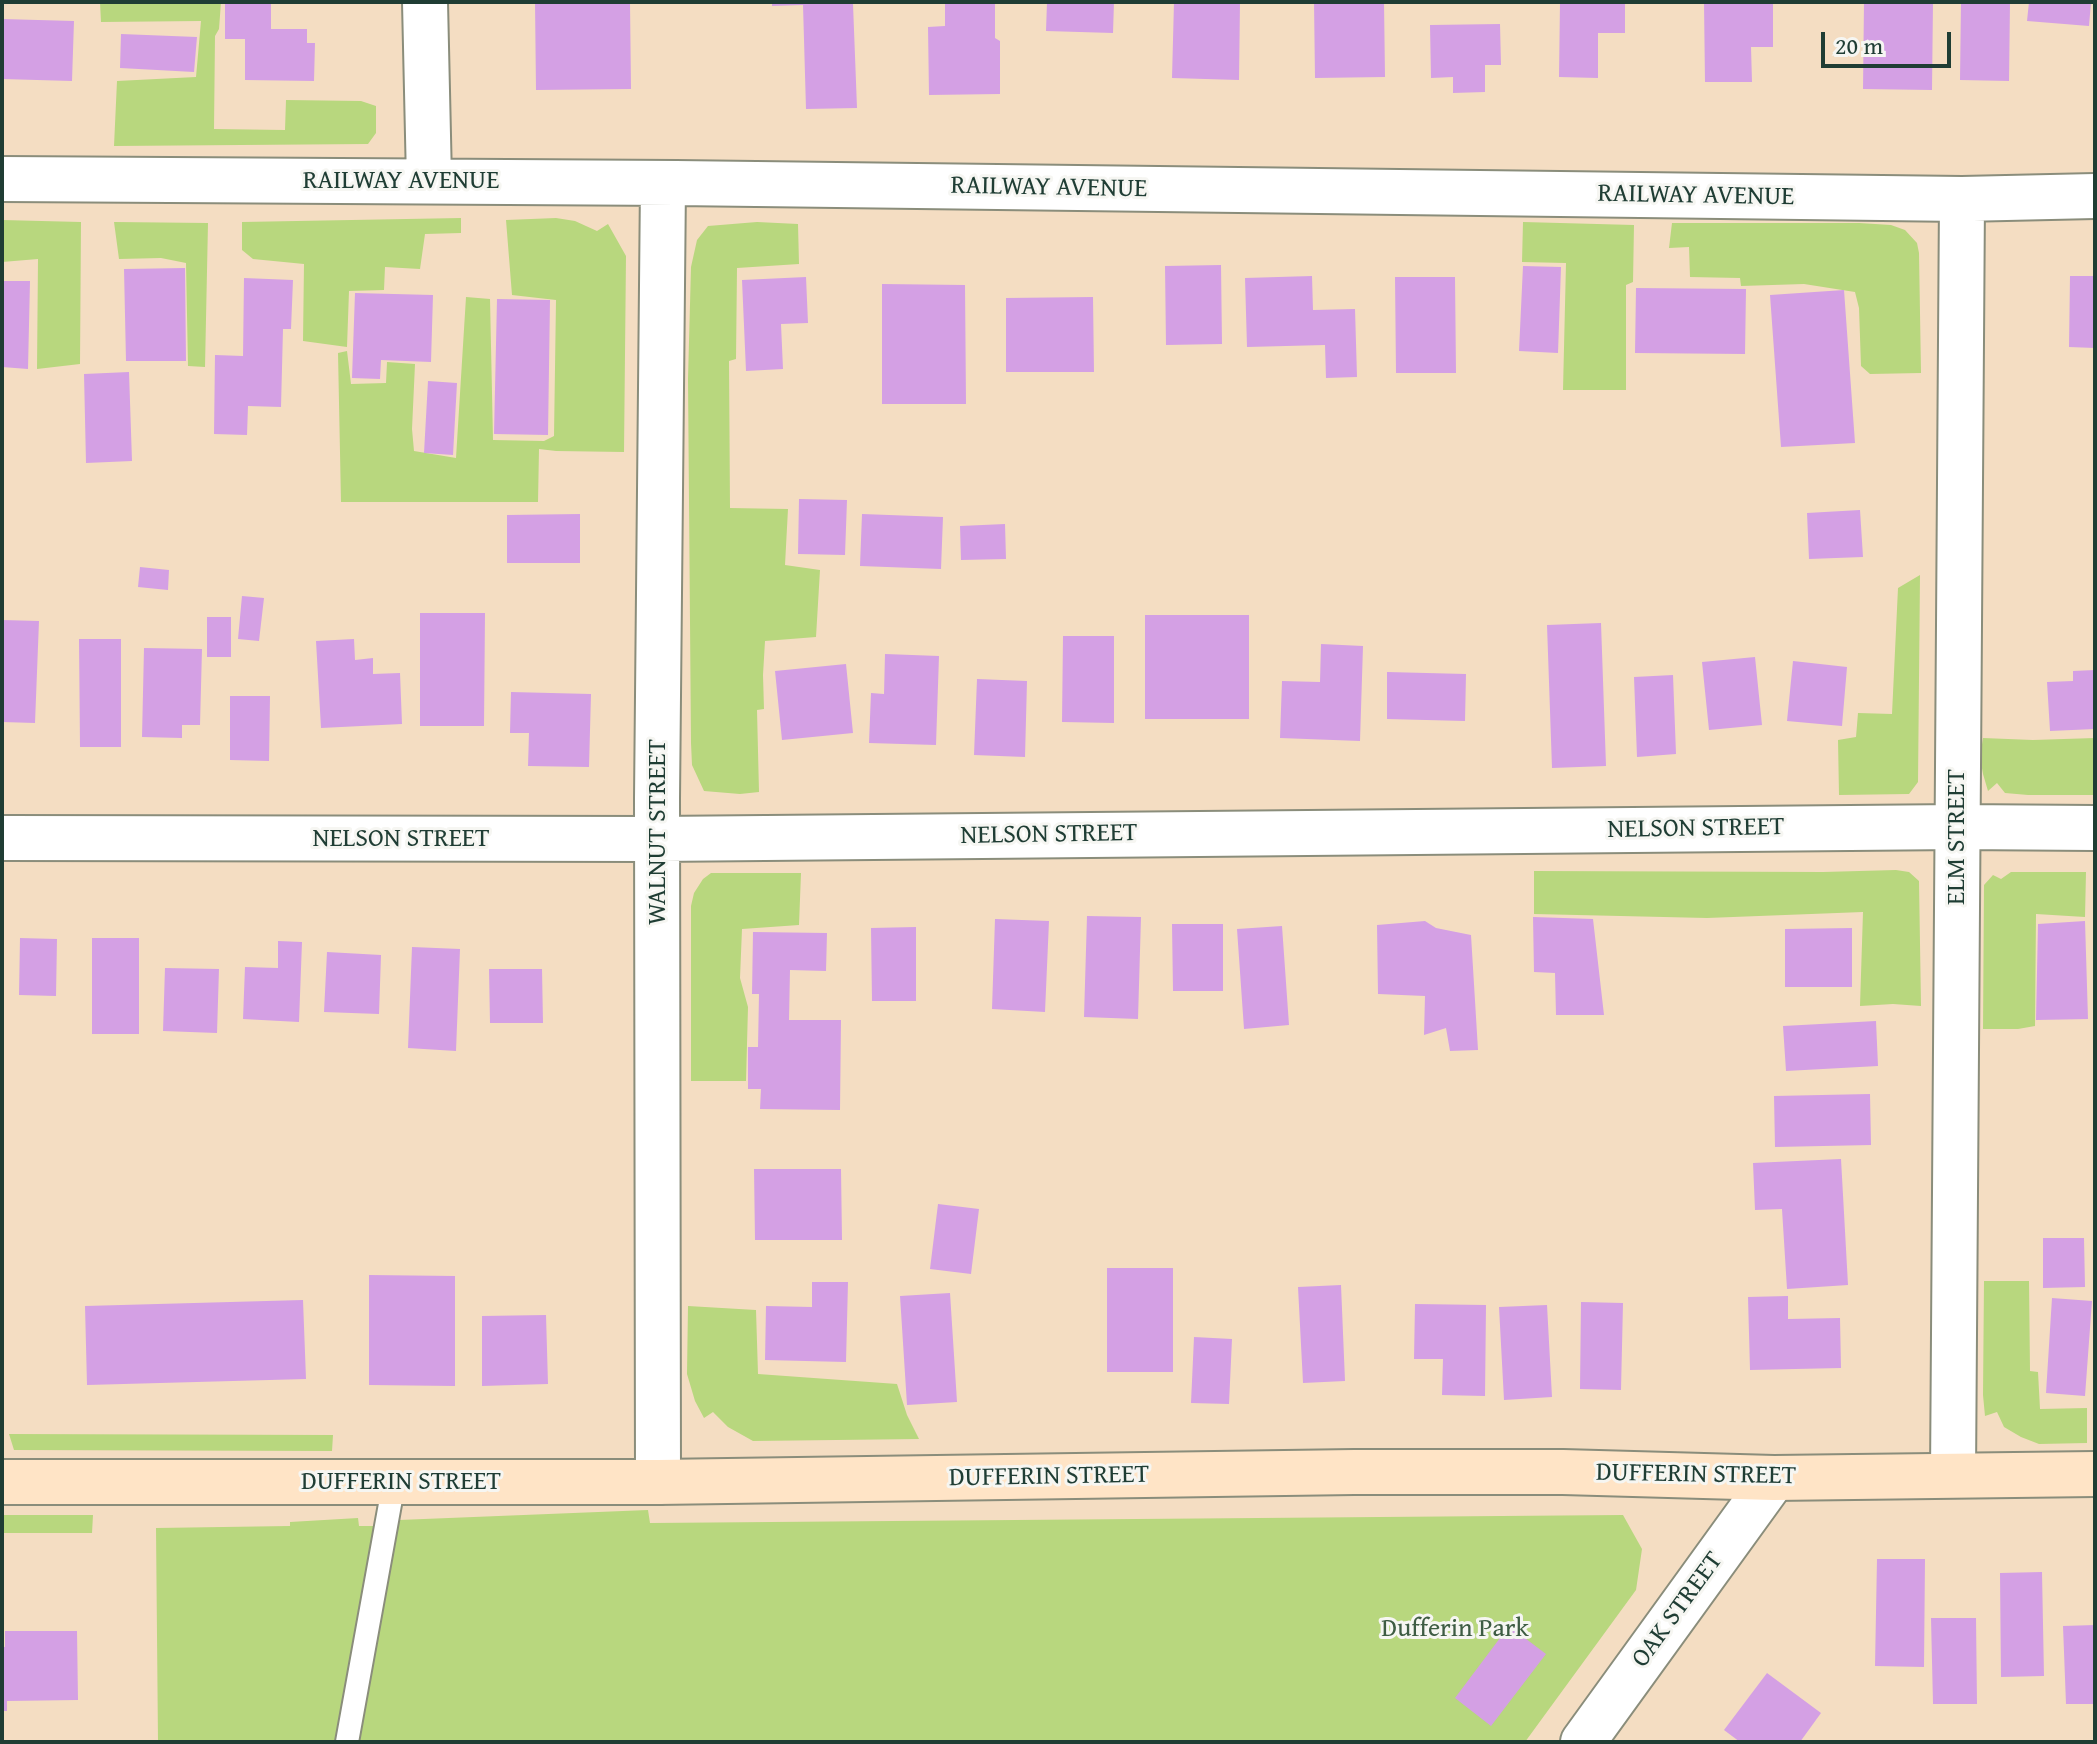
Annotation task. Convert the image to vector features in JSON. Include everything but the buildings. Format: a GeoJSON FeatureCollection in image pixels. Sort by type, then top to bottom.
{"type":"FeatureCollection","features":[{"type":"Feature","properties":{"kind":"street"},"geometry":{"type":"LineString","coordinates":[[425,2],[429,180]]}},
{"type":"Feature","properties":{"kind":"street","name":"RAILWAY AVENUE"},"geometry":{"type":"LineString","coordinates":[[2,179],[429,180],[1962,199],[2095,196]]}},
{"type":"Feature","properties":{"kind":"street","name":"WALNUT STREET"},"geometry":{"type":"LineString","coordinates":[[658,1482],[657,839],[663,183]]}},
{"type":"Feature","properties":{"kind":"street","name":"ELM STREET"},"geometry":{"type":"LineString","coordinates":[[1953,1475],[1962,199]]}},
{"type":"Feature","properties":{"kind":"street","name":"NELSON STREET"},"geometry":{"type":"LineString","coordinates":[[2,838],[657,839],[2095,828]]}},
{"type":"Feature","properties":{"kind":"street","name":"DUFFERIN STREET"},"geometry":{"type":"LineString","coordinates":[[2,1482],[658,1482],[1354,1472],[1563,1472],[1774,1478],[2095,1474]]}},
{"type":"Feature","properties":{"kind":"street","name":"OAK STREET"},"geometry":{"type":"LineString","coordinates":[[1583,1742],[1774,1478]]}},
{"type":"Feature","properties":{"kind":"lane"},"geometry":{"type":"LineString","coordinates":[[347,1742],[394,1482]]}},
{"type":"Feature","properties":{"kind":"green space"},"geometry":{"type":"Polygon","coordinates":[[[100,2],[221,2],[219,29],[215,36],[214,129],[285,130],[286,100],[361,101],[376,106],[376,133],[368,144],[114,146],[117,81],[196,77],[201,21],[101,22],[100,2]]]}},
{"type":"Feature","properties":{"kind":"green space"},"geometry":{"type":"Polygon","coordinates":[[[461,218],[461,233],[425,234],[420,269],[385,267],[384,290],[349,291],[347,347],[303,341],[304,264],[253,259],[242,250],[242,222],[461,218]]]}},
{"type":"Feature","properties":{"kind":"green space"},"geometry":{"type":"Polygon","coordinates":[[[556,218],[575,221],[597,231],[608,224],[626,256],[624,452],[539,449],[538,502],[341,502],[338,353],[347,351],[351,384],[386,383],[387,362],[415,364],[414,451],[456,458],[466,297],[490,299],[493,440],[544,441],[554,436],[556,300],[512,295],[506,220],[556,218]]]}},
{"type":"Feature","properties":{"kind":"green space"},"geometry":{"type":"Polygon","coordinates":[[[2,220],[81,222],[80,364],[37,369],[38,259],[2,262],[2,220]]]}},
{"type":"Feature","properties":{"kind":"green space"},"geometry":{"type":"Polygon","coordinates":[[[114,222],[208,223],[205,367],[188,366],[186,263],[161,258],[119,259],[114,222]]]}},
{"type":"Feature","properties":{"kind":"green space"},"geometry":{"type":"Polygon","coordinates":[[[757,222],[798,224],[799,264],[737,268],[736,359],[729,361],[730,508],[788,509],[785,565],[820,570],[816,637],[765,641],[764,709],[757,710],[759,792],[740,794],[704,791],[692,765],[688,379],[691,267],[697,240],[708,226],[757,222]]]}},
{"type":"Feature","properties":{"kind":"green space"},"geometry":{"type":"Polygon","coordinates":[[[1523,222],[1634,225],[1633,282],[1626,285],[1626,390],[1563,390],[1566,263],[1522,262],[1523,222]]]}},
{"type":"Feature","properties":{"kind":"green space"},"geometry":{"type":"Polygon","coordinates":[[[1672,223],[1859,223],[1891,225],[1905,230],[1917,243],[1919,253],[1921,373],[1870,374],[1861,366],[1859,308],[1855,292],[1804,284],[1741,286],[1740,278],[1690,277],[1689,247],[1669,248],[1672,223]]]}},
{"type":"Feature","properties":{"kind":"green space"},"geometry":{"type":"Polygon","coordinates":[[[1920,575],[1918,782],[1909,794],[1839,795],[1838,740],[1856,737],[1858,713],[1892,714],[1898,588],[1920,575]]]}},
{"type":"Feature","properties":{"kind":"green space"},"geometry":{"type":"Polygon","coordinates":[[[1983,738],[2095,738],[2095,795],[2005,793],[1997,783],[1988,791],[1980,757],[1983,738]]]}},
{"type":"Feature","properties":{"kind":"green space"},"geometry":{"type":"Polygon","coordinates":[[[1534,871],[1909,872],[1919,881],[1921,1006],[1860,1006],[1863,912],[1707,918],[1534,914],[1534,871]]]}},
{"type":"Feature","properties":{"kind":"green space"},"geometry":{"type":"Polygon","coordinates":[[[2011,872],[2086,872],[2085,917],[2036,914],[2035,1026],[1983,1029],[1984,885],[1993,875],[2001,879],[2011,872]]]}},
{"type":"Feature","properties":{"kind":"green space"},"geometry":{"type":"Polygon","coordinates":[[[711,873],[801,873],[799,925],[742,929],[740,978],[748,1007],[746,1081],[691,1081],[691,906],[694,893],[711,873]]]}},
{"type":"Feature","properties":{"kind":"green space"},"geometry":{"type":"Polygon","coordinates":[[[1984,1281],[2029,1281],[2030,1371],[2038,1372],[2040,1409],[2087,1408],[2087,1443],[2039,1444],[2004,1427],[1997,1412],[1985,1416],[1984,1281]]]}},
{"type":"Feature","properties":{"kind":"green space"},"geometry":{"type":"Polygon","coordinates":[[[688,1306],[756,1310],[758,1374],[897,1384],[919,1439],[753,1441],[728,1427],[713,1412],[704,1418],[687,1374],[688,1306]]]}},
{"type":"Feature","properties":{"kind":"green space"},"geometry":{"type":"Polygon","coordinates":[[[9,1434],[333,1435],[332,1451],[14,1450],[9,1434]]]}},
{"type":"Feature","properties":{"kind":"green space","name":"Dufferin Park"},"geometry":{"type":"Polygon","coordinates":[[[648,1510],[650,1523],[1623,1515],[1642,1549],[1636,1590],[1525,1742],[158,1742],[156,1528],[290,1526],[290,1522],[358,1518],[359,1526],[397,1526],[399,1520],[648,1510]]]}},
{"type":"Feature","properties":{"kind":"green space"},"geometry":{"type":"Polygon","coordinates":[[[2,1515],[93,1515],[92,1533],[2,1533],[2,1515]]]}}]}
